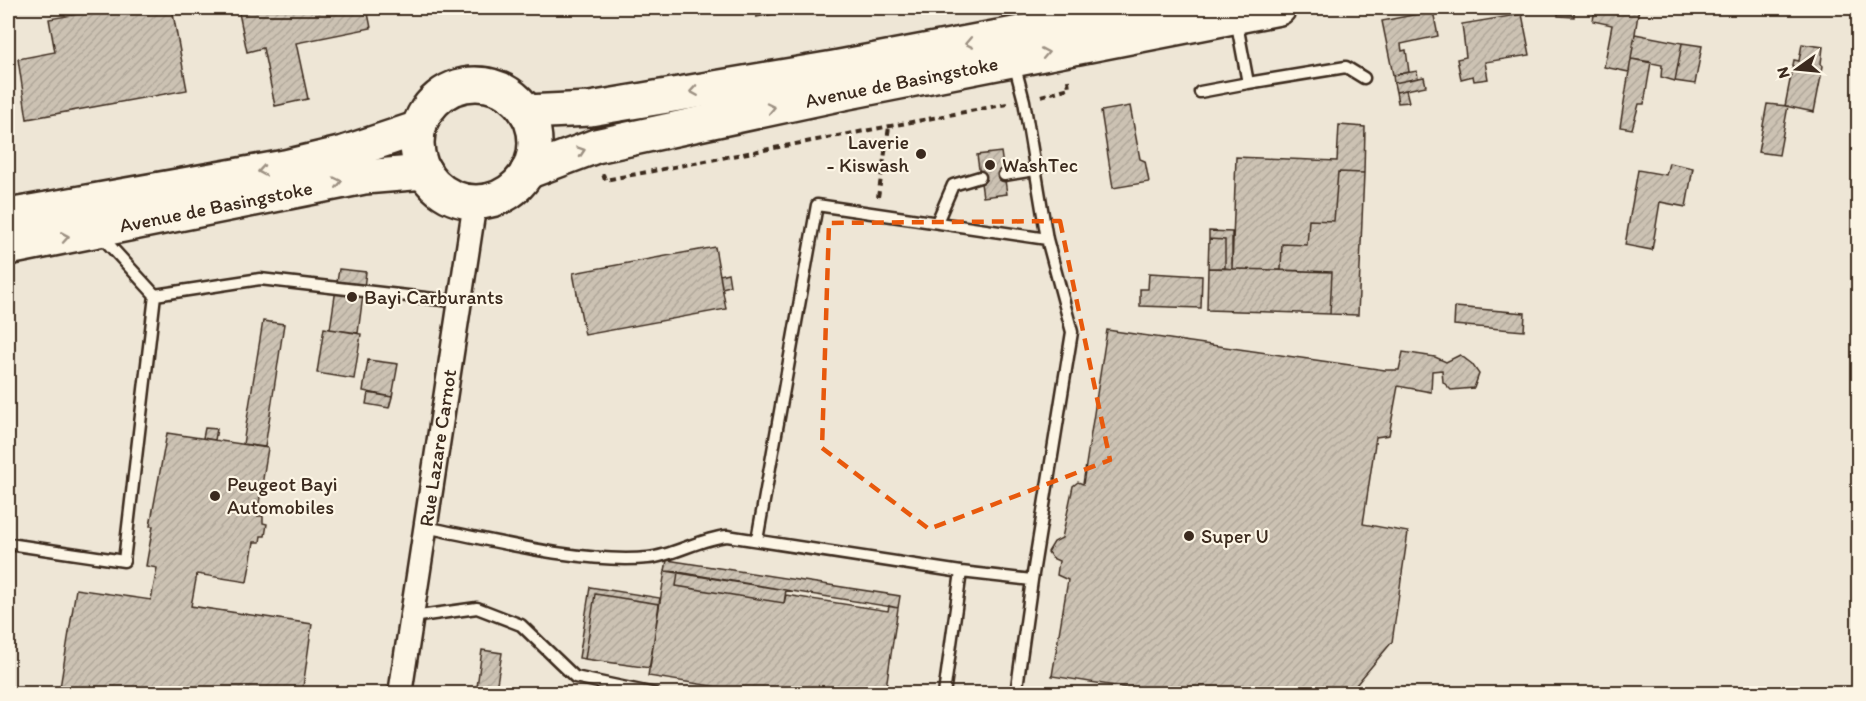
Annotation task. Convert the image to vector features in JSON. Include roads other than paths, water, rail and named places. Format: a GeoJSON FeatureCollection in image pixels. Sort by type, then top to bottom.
{"type":"FeatureCollection","features":[{"type":"Feature","properties":{"kind":"main road","name":"Avenue de Basingstoke"},"geometry":{"type":"LineString","coordinates":[[526,112],[590,109],[834,68],[1127,13],[1171,8]]}},
{"type":"Feature","properties":{"kind":"main road","name":"Avenue de Basingstoke"},"geometry":{"type":"LineString","coordinates":[[527,172],[596,146],[1066,49],[1279,8]]}},
{"type":"Feature","properties":{"kind":"main road"},"geometry":{"type":"LineString","coordinates":[[477,84],[496,87],[513,97],[526,112],[535,142],[527,172],[518,185],[505,194],[475,202],[455,198],[438,188],[425,172],[417,143],[419,128],[427,110],[440,96],[458,87],[477,84]]}},
{"type":"Feature","properties":{"kind":"main road","name":"Avenue de Basingstoke"},"geometry":{"type":"LineString","coordinates":[[8,216],[285,167],[344,153],[419,128]]}},
{"type":"Feature","properties":{"kind":"main road","name":"Avenue de Basingstoke"},"geometry":{"type":"LineString","coordinates":[[8,248],[364,177],[425,172]]}},
{"type":"Feature","properties":{"kind":"street","name":"Rue Lazare Carnot"},"geometry":{"type":"LineString","coordinates":[[400,693],[475,202]]}},
{"type":"Feature","properties":{"kind":"lane"},"geometry":{"type":"LineString","coordinates":[[1236,16],[1248,83]]}},
{"type":"Feature","properties":{"kind":"lane"},"geometry":{"type":"LineString","coordinates":[[1013,60],[1024,101],[1047,239],[1072,332],[1016,693]]}},
{"type":"Feature","properties":{"kind":"lane"},"geometry":{"type":"LineString","coordinates":[[1200,92],[1346,67],[1364,78]]}},
{"type":"Feature","properties":{"kind":"lane"},"geometry":{"type":"LineString","coordinates":[[1004,175],[1035,170]]}},
{"type":"Feature","properties":{"kind":"lane"},"geometry":{"type":"LineString","coordinates":[[937,222],[953,185],[980,177]]}},
{"type":"Feature","properties":{"kind":"lane"},"geometry":{"type":"LineString","coordinates":[[756,540],[817,205],[1047,239]]}},
{"type":"Feature","properties":{"kind":"lane"},"geometry":{"type":"LineString","coordinates":[[9,544],[124,561],[155,295],[97,231]]}},
{"type":"Feature","properties":{"kind":"lane"},"geometry":{"type":"LineString","coordinates":[[155,295],[260,279],[460,302]]}},
{"type":"Feature","properties":{"kind":"lane"},"geometry":{"type":"LineString","coordinates":[[425,527],[558,553],[629,559],[650,558],[707,538],[727,536],[961,572],[1032,580]]}},
{"type":"Feature","properties":{"kind":"lane"},"geometry":{"type":"LineString","coordinates":[[944,693],[961,572]]}},
{"type":"Feature","properties":{"kind":"lane"},"geometry":{"type":"LineString","coordinates":[[411,617],[477,608],[521,625],[575,677],[655,693]]}},
{"type":"Feature","properties":{"kind":"place","name":"Laverie - Kiswash"},"geometry":{"type":"Point","coordinates":[921,154]}},
{"type":"Feature","properties":{"kind":"place","name":"WashTec"},"geometry":{"type":"Point","coordinates":[990,165]}},
{"type":"Feature","properties":{"kind":"place","name":"Bayi Carburants"},"geometry":{"type":"Point","coordinates":[352,297]}},
{"type":"Feature","properties":{"kind":"place","name":"Peugeot Bayi Automobiles"},"geometry":{"type":"Point","coordinates":[215,496]}},
{"type":"Feature","properties":{"kind":"place","name":"Super U"},"geometry":{"type":"Point","coordinates":[1189,536]}}]}
